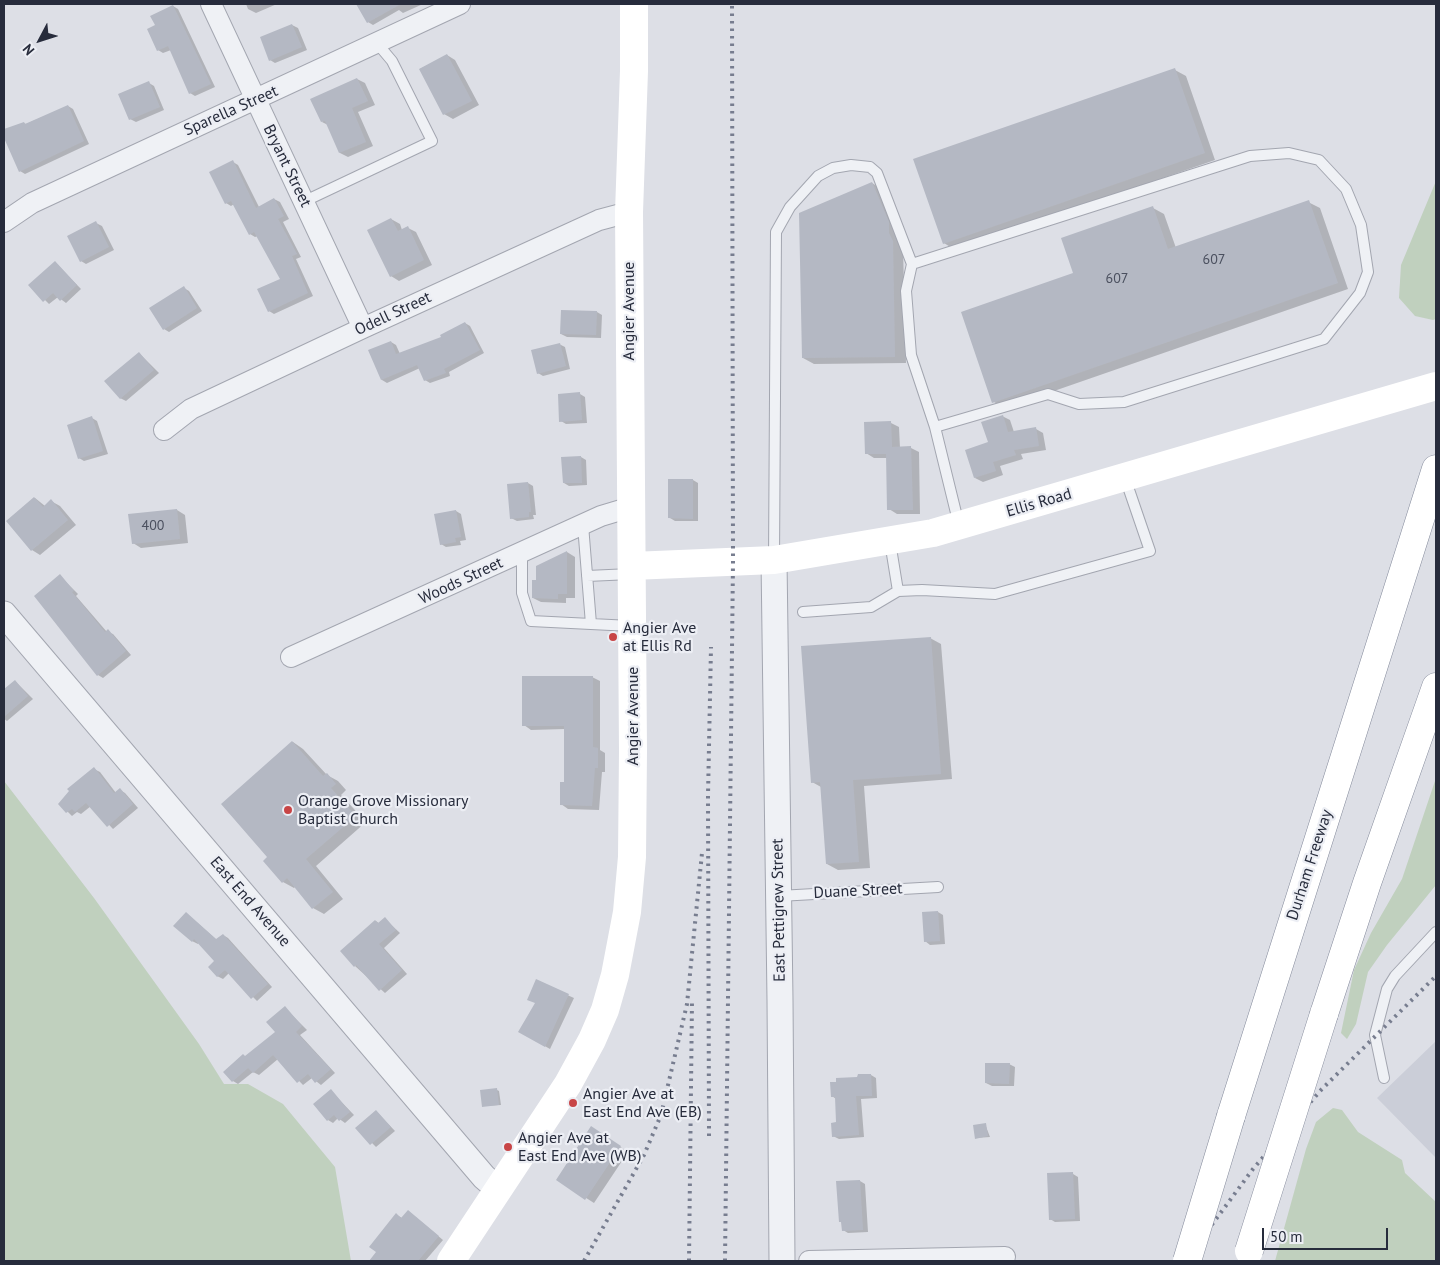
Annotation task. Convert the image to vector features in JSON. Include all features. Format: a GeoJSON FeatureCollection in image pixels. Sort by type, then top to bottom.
{"type":"FeatureCollection","features":[{"type":"Feature","properties":{"kind":"main road","name":"Angier Avenue"},"geometry":{"type":"LineString","coordinates":[[451,1261],[568,1084],[587,1049],[605,1010],[615,975],[627,912],[632,857],[629,212],[634,71],[634,4]]}},
{"type":"Feature","properties":{"kind":"main road","name":"Ellis Road"},"geometry":{"type":"LineString","coordinates":[[632,570],[774,560],[890,541],[959,526],[1436,386]]}},
{"type":"Feature","properties":{"kind":"main road","name":"Durham Freeway"},"geometry":{"type":"LineString","coordinates":[[1187,1261],[1436,468]]}},
{"type":"Feature","properties":{"kind":"main road"},"geometry":{"type":"LineString","coordinates":[[1248,1258],[1367,883],[1436,687]]}},
{"type":"Feature","properties":{"kind":"street","name":"Bryant Street"},"geometry":{"type":"LineString","coordinates":[[211,4],[363,328]]}},
{"type":"Feature","properties":{"kind":"street","name":"Sparella Street"},"geometry":{"type":"LineString","coordinates":[[4,222],[32,203],[460,4]]}},
{"type":"Feature","properties":{"kind":"street","name":"Odell Street"},"geometry":{"type":"LineString","coordinates":[[164,430],[191,410],[363,328],[599,220],[629,212]]}},
{"type":"Feature","properties":{"kind":"street","name":"Woods Street"},"geometry":{"type":"LineString","coordinates":[[291,657],[583,525],[631,506]]}},
{"type":"Feature","properties":{"kind":"street","name":"East Pettigrew Street"},"geometry":{"type":"LineString","coordinates":[[774,560],[782,1261]]}},
{"type":"Feature","properties":{"kind":"street","name":"East End Avenue"},"geometry":{"type":"LineString","coordinates":[[4,614],[484,1177],[498,1189]]}},
{"type":"Feature","properties":{"kind":"street"},"geometry":{"type":"LineString","coordinates":[[809,1261],[1005,1257]]}},
{"type":"Feature","properties":{"kind":"lane"},"geometry":{"type":"LineString","coordinates":[[305,201],[432,141],[392,61],[376,42]]}},
{"type":"Feature","properties":{"kind":"lane"},"geometry":{"type":"LineString","coordinates":[[912,264],[1250,156],[1289,153],[1319,160],[1346,189],[1361,225],[1368,272],[1360,294],[1324,339],[1124,402],[1079,404],[1048,394],[935,428]]}},
{"type":"Feature","properties":{"kind":"lane"},"geometry":{"type":"LineString","coordinates":[[774,560],[776,232],[790,207],[818,176],[833,168],[851,165],[870,167],[878,173],[912,264],[906,291],[911,355],[935,428],[959,526]]}},
{"type":"Feature","properties":{"kind":"lane"},"geometry":{"type":"LineString","coordinates":[[803,612],[871,607],[898,591],[922,590],[995,594],[1150,551],[1124,477]]}},
{"type":"Feature","properties":{"kind":"lane"},"geometry":{"type":"LineString","coordinates":[[583,525],[591,624]]}},
{"type":"Feature","properties":{"kind":"lane"},"geometry":{"type":"LineString","coordinates":[[890,541],[898,591]]}},
{"type":"Feature","properties":{"kind":"lane"},"geometry":{"type":"LineString","coordinates":[[522,553],[522,593],[531,621],[632,626]]}},
{"type":"Feature","properties":{"kind":"lane"},"geometry":{"type":"LineString","coordinates":[[587,576],[632,570]]}},
{"type":"Feature","properties":{"kind":"lane","name":"Duane Street"},"geometry":{"type":"LineString","coordinates":[[779,896],[938,887]]}},
{"type":"Feature","properties":{"kind":"lane"},"geometry":{"type":"LineString","coordinates":[[1384,1078],[1375,1035],[1387,989],[1395,976],[1436,932]]}},
{"type":"Feature","properties":{"kind":"shaded area"},"geometry":{"type":"Polygon","coordinates":[[[1436,1041],[1436,1158],[1377,1098],[1436,1041]]]}},
{"type":"Feature","properties":{"kind":"green space"},"geometry":{"type":"Polygon","coordinates":[[[1436,181],[1436,319],[1433,320],[1415,316],[1399,298],[1401,265],[1436,181]]]}},
{"type":"Feature","properties":{"kind":"green space"},"geometry":{"type":"Polygon","coordinates":[[[1436,778],[1436,885],[1387,945],[1368,972],[1356,1024],[1347,1039],[1341,1033],[1354,970],[1371,933],[1402,879],[1436,778]]]}},
{"type":"Feature","properties":{"kind":"green space"},"geometry":{"type":"Polygon","coordinates":[[[4,781],[94,898],[199,1044],[224,1084],[248,1084],[283,1104],[335,1167],[351,1261],[4,1261],[4,781]]]}},
{"type":"Feature","properties":{"kind":"green space"},"geometry":{"type":"Polygon","coordinates":[[[1333,1108],[1342,1110],[1358,1132],[1402,1160],[1405,1173],[1436,1202],[1436,1261],[1275,1261],[1306,1149],[1316,1122],[1333,1108]]]}},
{"type":"Feature","properties":{"kind":"building"},"geometry":{"type":"Polygon","coordinates":[[[356,4],[401,4],[367,23],[356,4]]]}},
{"type":"Feature","properties":{"kind":"building"},"geometry":{"type":"Polygon","coordinates":[[[173,5],[211,84],[189,94],[168,46],[157,51],[147,29],[155,25],[150,16],[173,5]]]}},
{"type":"Feature","properties":{"kind":"building"},"geometry":{"type":"Polygon","coordinates":[[[292,24],[302,47],[269,61],[260,37],[292,24]]]}},
{"type":"Feature","properties":{"kind":"building"},"geometry":{"type":"Polygon","coordinates":[[[447,54],[472,101],[443,115],[419,69],[447,54]]]}},
{"type":"Feature","properties":{"kind":"building"},"geometry":{"type":"Polygon","coordinates":[[[1175,68],[1205,153],[943,244],[913,159],[1175,68]]]}},
{"type":"Feature","properties":{"kind":"building"},"geometry":{"type":"Polygon","coordinates":[[[357,78],[368,101],[352,108],[366,142],[339,153],[325,121],[321,122],[310,99],[357,78]]]}},
{"type":"Feature","properties":{"kind":"building"},"geometry":{"type":"Polygon","coordinates":[[[149,81],[160,107],[129,120],[118,94],[149,81]]]}},
{"type":"Feature","properties":{"kind":"building"},"geometry":{"type":"Polygon","coordinates":[[[68,105],[84,141],[19,172],[4,138],[4,129],[24,122],[25,124],[68,105]]]}},
{"type":"Feature","properties":{"kind":"building"},"geometry":{"type":"Polygon","coordinates":[[[233,160],[256,208],[274,198],[284,216],[278,219],[297,254],[292,256],[308,293],[268,312],[257,289],[280,279],[254,232],[249,235],[231,201],[225,204],[209,172],[233,160]]]}},
{"type":"Feature","properties":{"kind":"building"},"geometry":{"type":"Polygon","coordinates":[[[872,182],[889,222],[889,233],[893,241],[895,357],[802,358],[799,213],[872,182]]]}},
{"type":"Feature","properties":{"kind":"building"},"geometry":{"type":"Polygon","coordinates":[[[1309,200],[1338,283],[992,403],[961,312],[1073,273],[1061,238],[1153,206],[1168,249],[1309,200]]]}},
{"type":"Feature","properties":{"kind":"building"},"geometry":{"type":"Polygon","coordinates":[[[391,218],[398,231],[408,226],[424,260],[390,277],[367,230],[391,218]]]}},
{"type":"Feature","properties":{"kind":"building"},"geometry":{"type":"Polygon","coordinates":[[[96,221],[109,247],[80,262],[67,236],[96,221]]]}},
{"type":"Feature","properties":{"kind":"building"},"geometry":{"type":"Polygon","coordinates":[[[55,261],[77,285],[60,301],[53,293],[43,302],[28,285],[55,261]]]}},
{"type":"Feature","properties":{"kind":"building"},"geometry":{"type":"Polygon","coordinates":[[[184,286],[197,308],[163,330],[149,308],[184,286]]]}},
{"type":"Feature","properties":{"kind":"building"},"geometry":{"type":"Polygon","coordinates":[[[561,310],[597,311],[596,335],[560,334],[561,310]]]}},
{"type":"Feature","properties":{"kind":"building"},"geometry":{"type":"Polygon","coordinates":[[[465,322],[480,350],[444,369],[446,373],[424,381],[417,365],[381,380],[368,350],[391,341],[396,354],[441,337],[440,335],[465,322]]]}},
{"type":"Feature","properties":{"kind":"building"},"geometry":{"type":"Polygon","coordinates":[[[560,343],[566,366],[537,374],[531,350],[560,343]]]}},
{"type":"Feature","properties":{"kind":"building"},"geometry":{"type":"Polygon","coordinates":[[[139,352],[154,370],[120,399],[104,381],[139,352]]]}},
{"type":"Feature","properties":{"kind":"building"},"geometry":{"type":"Polygon","coordinates":[[[580,392],[582,420],[559,422],[558,394],[580,392]]]}},
{"type":"Feature","properties":{"kind":"building"},"geometry":{"type":"Polygon","coordinates":[[[1003,415],[1008,432],[1036,427],[1039,446],[1014,450],[1016,455],[993,462],[996,471],[974,478],[965,450],[988,442],[981,422],[1003,415]]]}},
{"type":"Feature","properties":{"kind":"building"},"geometry":{"type":"Polygon","coordinates":[[[92,416],[103,451],[78,459],[67,425],[92,416]]]}},
{"type":"Feature","properties":{"kind":"building"},"geometry":{"type":"Polygon","coordinates":[[[891,421],[892,447],[911,446],[913,510],[887,510],[886,454],[865,454],[864,422],[891,421]]]}},
{"type":"Feature","properties":{"kind":"building"},"geometry":{"type":"Polygon","coordinates":[[[581,456],[582,483],[563,483],[561,457],[581,456]]]}},
{"type":"Feature","properties":{"kind":"building"},"geometry":{"type":"Polygon","coordinates":[[[668,479],[693,479],[693,519],[668,518],[668,479]]]}},
{"type":"Feature","properties":{"kind":"building"},"geometry":{"type":"Polygon","coordinates":[[[528,482],[531,512],[529,512],[529,517],[510,519],[507,484],[528,482]]]}},
{"type":"Feature","properties":{"kind":"building"},"geometry":{"type":"Polygon","coordinates":[[[34,497],[43,507],[51,499],[68,520],[31,551],[6,521],[34,497]]]}},
{"type":"Feature","properties":{"kind":"building"},"geometry":{"type":"Polygon","coordinates":[[[177,509],[180,539],[132,544],[128,514],[177,509]]]}},
{"type":"Feature","properties":{"kind":"building"},"geometry":{"type":"Polygon","coordinates":[[[456,510],[461,537],[455,538],[456,542],[440,545],[434,514],[456,510]]]}},
{"type":"Feature","properties":{"kind":"building"},"geometry":{"type":"Polygon","coordinates":[[[567,551],[567,594],[558,594],[558,599],[532,598],[532,580],[536,580],[536,566],[567,551]]]}},
{"type":"Feature","properties":{"kind":"building"},"geometry":{"type":"Polygon","coordinates":[[[60,574],[74,591],[72,592],[105,632],[108,629],[126,651],[97,676],[34,596],[60,574]]]}},
{"type":"Feature","properties":{"kind":"building"},"geometry":{"type":"Polygon","coordinates":[[[931,637],[941,774],[853,780],[859,862],[826,864],[820,782],[811,783],[801,646],[931,637]]]}},
{"type":"Feature","properties":{"kind":"building"},"geometry":{"type":"Polygon","coordinates":[[[522,676],[593,676],[593,747],[598,748],[598,768],[595,768],[592,806],[560,805],[560,782],[564,782],[564,726],[522,726],[522,676]]]}},
{"type":"Feature","properties":{"kind":"building"},"geometry":{"type":"Polygon","coordinates":[[[15,680],[28,696],[4,717],[4,689],[15,680]]]}},
{"type":"Feature","properties":{"kind":"building","name":"Orange Grove Missionary Baptist Church"},"geometry":{"type":"Polygon","coordinates":[[[292,741],[323,776],[327,773],[336,784],[331,788],[356,816],[306,859],[333,892],[312,909],[287,878],[282,883],[263,861],[267,857],[221,804],[292,741]]]}},
{"type":"Feature","properties":{"kind":"building"},"geometry":{"type":"Polygon","coordinates":[[[94,767],[114,793],[120,788],[133,804],[107,827],[86,803],[75,812],[72,809],[66,813],[58,804],[69,791],[67,789],[94,767]]]}},
{"type":"Feature","properties":{"kind":"building"},"geometry":{"type":"Polygon","coordinates":[[[938,911],[940,941],[924,942],[922,912],[938,911]]]}},
{"type":"Feature","properties":{"kind":"building"},"geometry":{"type":"Polygon","coordinates":[[[186,912],[216,939],[223,934],[268,984],[251,999],[225,970],[217,977],[208,967],[214,961],[194,939],[192,942],[173,926],[186,912]]]}},
{"type":"Feature","properties":{"kind":"building"},"geometry":{"type":"Polygon","coordinates":[[[385,917],[396,930],[379,944],[402,970],[379,991],[356,965],[354,967],[340,951],[375,920],[378,923],[385,917]]]}},
{"type":"Feature","properties":{"kind":"building"},"geometry":{"type":"Polygon","coordinates":[[[536,979],[569,994],[545,1047],[518,1032],[535,1003],[527,1000],[536,979]]]}},
{"type":"Feature","properties":{"kind":"building"},"geometry":{"type":"Polygon","coordinates":[[[285,1006],[302,1026],[296,1032],[331,1069],[315,1083],[308,1074],[297,1083],[273,1055],[253,1073],[248,1068],[232,1082],[223,1072],[243,1054],[245,1056],[275,1032],[266,1022],[285,1006]]]}},
{"type":"Feature","properties":{"kind":"building"},"geometry":{"type":"Polygon","coordinates":[[[985,1063],[1010,1063],[1009,1084],[985,1083],[985,1063]]]}},
{"type":"Feature","properties":{"kind":"building"},"geometry":{"type":"Polygon","coordinates":[[[858,1074],[871,1074],[872,1096],[856,1096],[859,1135],[832,1137],[831,1123],[836,1122],[835,1097],[831,1097],[830,1082],[836,1082],[836,1078],[857,1077],[858,1074]]]}},
{"type":"Feature","properties":{"kind":"building"},"geometry":{"type":"Polygon","coordinates":[[[497,1088],[499,1105],[482,1107],[480,1090],[497,1088]]]}},
{"type":"Feature","properties":{"kind":"building"},"geometry":{"type":"Polygon","coordinates":[[[331,1089],[350,1112],[339,1121],[334,1115],[327,1121],[313,1104],[331,1089]]]}},
{"type":"Feature","properties":{"kind":"building"},"geometry":{"type":"Polygon","coordinates":[[[376,1110],[391,1127],[370,1145],[355,1128],[376,1110]]]}},
{"type":"Feature","properties":{"kind":"building"},"geometry":{"type":"Polygon","coordinates":[[[986,1123],[988,1136],[975,1139],[973,1125],[986,1123]]]}},
{"type":"Feature","properties":{"kind":"building"},"geometry":{"type":"Polygon","coordinates":[[[591,1126],[621,1146],[585,1200],[556,1180],[591,1126]]]}},
{"type":"Feature","properties":{"kind":"building"},"geometry":{"type":"Polygon","coordinates":[[[1073,1172],[1075,1219],[1049,1220],[1047,1173],[1073,1172]]]}},
{"type":"Feature","properties":{"kind":"building"},"geometry":{"type":"Polygon","coordinates":[[[860,1180],[863,1230],[842,1231],[841,1222],[839,1222],[836,1181],[860,1180]]]}},
{"type":"Feature","properties":{"kind":"building"},"geometry":{"type":"Polygon","coordinates":[[[408,1210],[439,1236],[418,1261],[369,1261],[376,1252],[369,1247],[396,1213],[401,1218],[408,1210]]]}},
{"type":"Feature","properties":{"kind":"railway"},"geometry":{"type":"LineString","coordinates":[[725,1261],[733,562],[732,4]]}},
{"type":"Feature","properties":{"kind":"railway"},"geometry":{"type":"LineString","coordinates":[[709,1136],[708,796],[711,647]]}},
{"type":"Feature","properties":{"kind":"railway"},"geometry":{"type":"LineString","coordinates":[[584,1261],[644,1155],[661,1115],[687,1004],[702,853]]}},
{"type":"Feature","properties":{"kind":"railway"},"geometry":{"type":"LineString","coordinates":[[1185,1261],[1253,1169],[1321,1090],[1436,976]]}},
{"type":"Feature","properties":{"kind":"railway"},"geometry":{"type":"LineString","coordinates":[[689,1261],[692,1000]]}},
{"type":"Feature","properties":{"kind":"place","name":"Angier Ave at Ellis Rd"},"geometry":{"type":"Point","coordinates":[613,637]}},
{"type":"Feature","properties":{"kind":"place","name":"Orange Grove Missionary Baptist Church"},"geometry":{"type":"Point","coordinates":[288,810]}},
{"type":"Feature","properties":{"kind":"place","name":"Angier Ave at East End Ave (EB)"},"geometry":{"type":"Point","coordinates":[573,1103]}},
{"type":"Feature","properties":{"kind":"place","name":"Angier Ave at East End Ave (WB)"},"geometry":{"type":"Point","coordinates":[508,1147]}}]}
